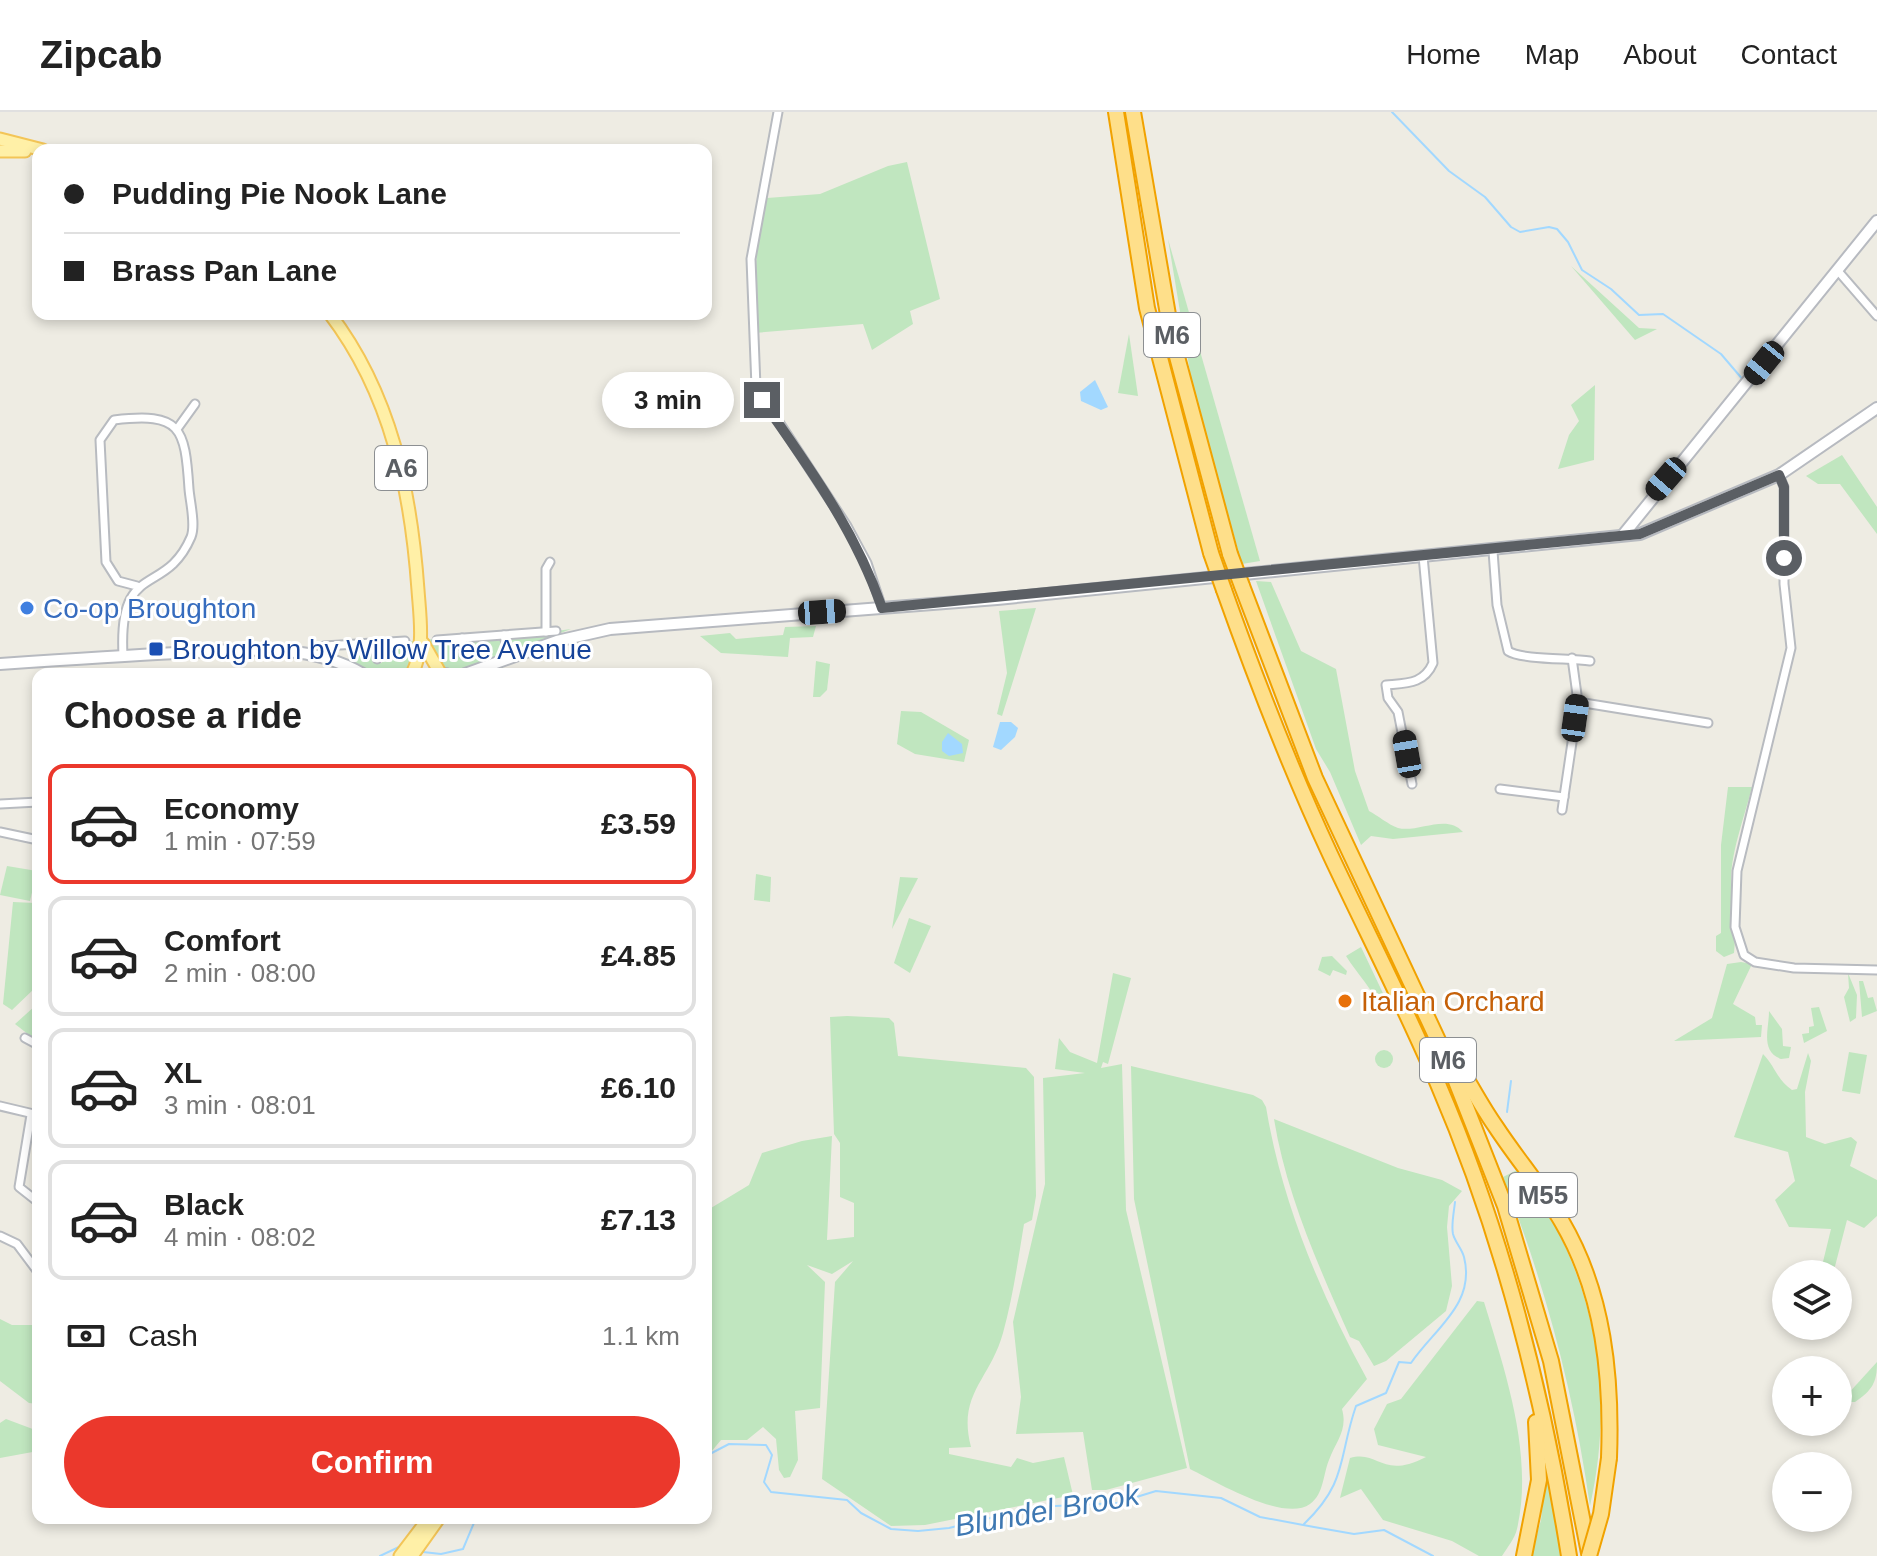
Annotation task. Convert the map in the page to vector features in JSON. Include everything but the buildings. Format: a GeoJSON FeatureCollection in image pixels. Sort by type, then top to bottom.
{"type":"FeatureCollection","features":[{"type":"Feature","properties":{"kind":"highway","name":"M6"},"geometry":{"type":"LineString","coordinates":[[1116,112],[1147,308],[1211,553],[1297,781],[1444,1098],[1493,1229],[1544,1417],[1569,1556]]}},
{"type":"Feature","properties":{"kind":"highway","name":"M6"},"geometry":{"type":"LineString","coordinates":[[1133,112],[1160,283],[1230,554],[1315,778],[1400,957],[1481,1139],[1524,1264],[1565,1418],[1590,1556]]}},
{"type":"Feature","properties":{"kind":"highway","name":"M55"},"geometry":{"type":"LineString","coordinates":[[1400,957],[1494,1125],[1563,1223],[1582,1266],[1605,1335],[1612,1397],[1609,1458],[1601,1514],[1590,1556]]}},
{"type":"Feature","properties":{"kind":"highway","name":"M6"},"geometry":{"type":"LineString","coordinates":[[1515,1305],[1538,1436],[1537,1497],[1524,1556]]}},
{"type":"Feature","properties":{"kind":"main road"},"geometry":{"type":"LineString","coordinates":[[0,139],[32,149]]}},
{"type":"Feature","properties":{"kind":"main road"},"geometry":{"type":"LineString","coordinates":[[0,151],[32,151]]}},
{"type":"Feature","properties":{"kind":"main road"},"geometry":{"type":"LineString","coordinates":[[1623,535],[1877,221]]}},
{"type":"Feature","properties":{"kind":"main road","name":"A6"},"geometry":{"type":"LineString","coordinates":[[334,320],[366,371],[390,426],[403,475],[415,546],[421,639],[414,668]]}},
{"type":"Feature","properties":{"kind":"main road"},"geometry":{"type":"LineString","coordinates":[[487,668],[557,641],[610,629],[882,608],[1493,551],[1623,535],[1654,529],[1779,475],[1877,408]]}},
{"type":"Feature","properties":{"kind":"main road","name":"A6"},"geometry":{"type":"LineString","coordinates":[[421,639],[440,668]]}},
{"type":"Feature","properties":{"kind":"main road"},"geometry":{"type":"LineString","coordinates":[[0,664],[123,655],[284,650],[352,668]]}},
{"type":"Feature","properties":{"kind":"main road"},"geometry":{"type":"LineString","coordinates":[[411,1550],[426,1524]]}},
{"type":"Feature","properties":{"kind":"main road"},"geometry":{"type":"LineString","coordinates":[[400,1556],[426,1538],[435,1524]]}},
{"type":"Feature","properties":{"kind":"street"},"geometry":{"type":"LineString","coordinates":[[778,112],[751,259],[756,387],[847,526],[867,563],[882,608]]}},
{"type":"Feature","properties":{"kind":"street"},"geometry":{"type":"LineString","coordinates":[[1838,271],[1877,316]]}},
{"type":"Feature","properties":{"kind":"street"},"geometry":{"type":"LineString","coordinates":[[177,429],[194,406],[185,400]]}},
{"type":"Feature","properties":{"kind":"street"},"geometry":{"type":"LineString","coordinates":[[123,655],[126,606],[137,586],[175,564],[193,534],[186,445],[177,429],[161,418],[114,420],[100,440],[106,562],[118,581],[137,586]]}},
{"type":"Feature","properties":{"kind":"street"},"geometry":{"type":"LineString","coordinates":[[1779,475],[1784,487],[1784,584],[1791,648],[1737,871],[1735,927],[1744,955],[1755,962],[1794,968],[1877,970]]}},
{"type":"Feature","properties":{"kind":"street"},"geometry":{"type":"LineString","coordinates":[[1493,551],[1499,616],[1508,651],[1517,657],[1590,661]]}},
{"type":"Feature","properties":{"kind":"street"},"geometry":{"type":"LineString","coordinates":[[1412,784],[1398,712],[1388,698],[1386,685],[1419,681],[1433,663],[1423,556]]}},
{"type":"Feature","properties":{"kind":"street"},"geometry":{"type":"LineString","coordinates":[[546,632],[546,569],[550,562]]}},
{"type":"Feature","properties":{"kind":"street"},"geometry":{"type":"LineString","coordinates":[[437,640],[556,631]]}},
{"type":"Feature","properties":{"kind":"street"},"geometry":{"type":"LineString","coordinates":[[504,635],[509,659]]}},
{"type":"Feature","properties":{"kind":"street"},"geometry":{"type":"LineString","coordinates":[[462,638],[464,655]]}},
{"type":"Feature","properties":{"kind":"street"},"geometry":{"type":"LineString","coordinates":[[324,646],[405,641]]}},
{"type":"Feature","properties":{"kind":"street"},"geometry":{"type":"LineString","coordinates":[[376,643],[377,659]]}},
{"type":"Feature","properties":{"kind":"street"},"geometry":{"type":"LineString","coordinates":[[346,665],[350,645]]}},
{"type":"Feature","properties":{"kind":"street"},"geometry":{"type":"LineString","coordinates":[[1562,810],[1578,702],[1572,658]]}},
{"type":"Feature","properties":{"kind":"street"},"geometry":{"type":"LineString","coordinates":[[1578,702],[1708,723]]}},
{"type":"Feature","properties":{"kind":"street"},"geometry":{"type":"LineString","coordinates":[[1500,789],[1564,797]]}},
{"type":"Feature","properties":{"kind":"street"},"geometry":{"type":"LineString","coordinates":[[0,804],[32,802]]}},
{"type":"Feature","properties":{"kind":"street"},"geometry":{"type":"LineString","coordinates":[[0,832],[32,839]]}},
{"type":"Feature","properties":{"kind":"street"},"geometry":{"type":"LineString","coordinates":[[25,1038],[32,1042]]}},
{"type":"Feature","properties":{"kind":"street"},"geometry":{"type":"LineString","coordinates":[[0,1106],[32,1114]]}},
{"type":"Feature","properties":{"kind":"street"},"geometry":{"type":"LineString","coordinates":[[32,1125],[19,1187],[32,1197]]}},
{"type":"Feature","properties":{"kind":"street"},"geometry":{"type":"LineString","coordinates":[[0,1236],[17,1244],[32,1264]]}},
{"type":"Feature","properties":{"kind":"green space"},"geometry":{"type":"Polygon","coordinates":[[[907,162],[940,299],[910,311],[913,324],[872,350],[863,324],[754,333],[757,240],[767,198],[820,194],[888,166],[907,162]]]}},
{"type":"Feature","properties":{"kind":"green space"},"geometry":{"type":"Polygon","coordinates":[[[1168,239],[1260,561],[1242,564],[1194,396],[1168,239]]]}},
{"type":"Feature","properties":{"kind":"green space"},"geometry":{"type":"Polygon","coordinates":[[[1571,266],[1639,328],[1657,329],[1635,340],[1571,266]]]}},
{"type":"Feature","properties":{"kind":"green space"},"geometry":{"type":"Polygon","coordinates":[[[1129,334],[1138,396],[1118,393],[1129,334]]]}},
{"type":"Feature","properties":{"kind":"green space"},"geometry":{"type":"Polygon","coordinates":[[[1595,385],[1594,460],[1558,469],[1569,435],[1579,421],[1571,405],[1595,385]]]}},
{"type":"Feature","properties":{"kind":"green space"},"geometry":{"type":"Polygon","coordinates":[[[1842,455],[1877,507],[1877,534],[1840,484],[1818,484],[1806,476],[1842,455]]]}},
{"type":"Feature","properties":{"kind":"green space"},"geometry":{"type":"Polygon","coordinates":[[[1256,581],[1271,582],[1301,651],[1336,669],[1355,771],[1369,811],[1398,828],[1449,824],[1463,832],[1393,839],[1371,836],[1361,845],[1330,772],[1316,749],[1256,581]]]}},
{"type":"Feature","properties":{"kind":"green space"},"geometry":{"type":"Polygon","coordinates":[[[1036,608],[1002,716],[997,714],[1007,673],[999,611],[1036,608]]]}},
{"type":"Feature","properties":{"kind":"green space"},"geometry":{"type":"Polygon","coordinates":[[[816,626],[813,637],[790,638],[788,657],[721,653],[700,636],[730,633],[736,639],[783,635],[785,627],[816,626]]]}},
{"type":"Feature","properties":{"kind":"green space"},"geometry":{"type":"Polygon","coordinates":[[[571,629],[522,648],[510,643],[512,637],[571,629]]]}},
{"type":"Feature","properties":{"kind":"green space"},"geometry":{"type":"Polygon","coordinates":[[[428,639],[454,642],[460,657],[467,656],[472,642],[501,640],[504,650],[501,656],[470,668],[445,668],[432,654],[428,639]]]}},
{"type":"Feature","properties":{"kind":"green space"},"geometry":{"type":"Polygon","coordinates":[[[407,641],[415,641],[416,654],[409,668],[365,668],[353,661],[356,649],[363,647],[374,653],[374,662],[382,663],[383,652],[389,645],[407,645],[407,641]]]}},
{"type":"Feature","properties":{"kind":"green space"},"geometry":{"type":"Polygon","coordinates":[[[816,661],[830,664],[827,690],[820,697],[813,697],[816,661]]]}},
{"type":"Feature","properties":{"kind":"green space"},"geometry":{"type":"Polygon","coordinates":[[[901,711],[921,712],[969,740],[964,762],[915,754],[897,744],[901,711]]]}},
{"type":"Feature","properties":{"kind":"green space"},"geometry":{"type":"Polygon","coordinates":[[[1728,787],[1752,787],[1732,867],[1734,953],[1724,957],[1716,951],[1716,936],[1721,933],[1721,845],[1728,787]]]}},
{"type":"Feature","properties":{"kind":"green space"},"geometry":{"type":"Polygon","coordinates":[[[7,866],[32,870],[30,901],[0,895],[7,866]]]}},
{"type":"Feature","properties":{"kind":"green space"},"geometry":{"type":"Polygon","coordinates":[[[756,874],[771,877],[770,902],[754,900],[756,874]]]}},
{"type":"Feature","properties":{"kind":"green space"},"geometry":{"type":"Polygon","coordinates":[[[900,877],[918,878],[892,929],[900,877]]]}},
{"type":"Feature","properties":{"kind":"green space"},"geometry":{"type":"Polygon","coordinates":[[[13,902],[32,903],[32,991],[12,1010],[3,1004],[13,902]]]}},
{"type":"Feature","properties":{"kind":"green space"},"geometry":{"type":"Polygon","coordinates":[[[909,918],[931,926],[910,973],[894,963],[909,918]]]}},
{"type":"Feature","properties":{"kind":"green space"},"geometry":{"type":"Polygon","coordinates":[[[1361,947],[1390,1008],[1381,1010],[1346,956],[1361,947]]]}},
{"type":"Feature","properties":{"kind":"green space"},"geometry":{"type":"Polygon","coordinates":[[[1332,956],[1347,971],[1346,975],[1333,970],[1330,976],[1318,970],[1322,957],[1332,956]]]}},
{"type":"Feature","properties":{"kind":"green space"},"geometry":{"type":"Polygon","coordinates":[[[1727,964],[1752,964],[1733,1004],[1755,1017],[1756,1025],[1762,1025],[1761,1037],[1674,1041],[1712,1018],[1727,964]]]}},
{"type":"Feature","properties":{"kind":"green space"},"geometry":{"type":"Polygon","coordinates":[[[1113,973],[1131,978],[1108,1064],[1103,1062],[1101,1068],[1122,1064],[1126,1210],[1187,1468],[1106,1490],[1092,1490],[1083,1432],[1016,1434],[1021,1397],[1013,1322],[1045,1184],[1043,1078],[1085,1073],[1055,1069],[1059,1038],[1070,1052],[1097,1063],[1113,973]]]}},
{"type":"Feature","properties":{"kind":"green space"},"geometry":{"type":"Polygon","coordinates":[[[1848,973],[1857,995],[1856,1018],[1850,1022],[1844,997],[1849,988],[1848,973]]]}},
{"type":"Feature","properties":{"kind":"green space"},"geometry":{"type":"Polygon","coordinates":[[[1859,981],[1863,981],[1868,998],[1873,997],[1877,1011],[1862,1017],[1859,981]]]}},
{"type":"Feature","properties":{"kind":"green space"},"geometry":{"type":"Polygon","coordinates":[[[1819,1007],[1827,1031],[1804,1043],[1802,1034],[1809,1033],[1809,1027],[1814,1026],[1811,1008],[1819,1007]]]}},
{"type":"Feature","properties":{"kind":"green space"},"geometry":{"type":"Polygon","coordinates":[[[32,1009],[32,1037],[15,1024],[32,1009]]]}},
{"type":"Feature","properties":{"kind":"green space"},"geometry":{"type":"Polygon","coordinates":[[[1769,1011],[1782,1029],[1783,1046],[1791,1047],[1789,1058],[1781,1059],[1770,1051],[1767,1039],[1769,1011]]]}},
{"type":"Feature","properties":{"kind":"green space"},"geometry":{"type":"Polygon","coordinates":[[[830,1017],[889,1018],[894,1023],[898,1056],[1026,1068],[1034,1077],[1036,1196],[1032,1220],[1024,1224],[1003,1333],[968,1413],[971,1447],[949,1448],[949,1454],[1011,1467],[1017,1458],[1033,1463],[1064,1457],[1073,1495],[925,1525],[891,1526],[822,1479],[835,1282],[853,1261],[832,1274],[807,1265],[825,1282],[820,1408],[795,1411],[798,1460],[790,1477],[784,1478],[779,1470],[776,1439],[763,1427],[747,1440],[721,1440],[712,1451],[712,1207],[749,1185],[762,1153],[832,1136],[827,1240],[854,1237],[854,1203],[840,1197],[840,1143],[834,1134],[830,1017]]]}},
{"type":"Feature","properties":{"kind":"green space"},"geometry":{"type":"Polygon","coordinates":[[[1380,1050],[1388,1050],[1393,1059],[1391,1066],[1380,1068],[1375,1063],[1375,1055],[1380,1050]]]}},
{"type":"Feature","properties":{"kind":"green space"},"geometry":{"type":"Polygon","coordinates":[[[1849,1052],[1867,1055],[1860,1094],[1842,1091],[1849,1052]]]}},
{"type":"Feature","properties":{"kind":"green space"},"geometry":{"type":"Polygon","coordinates":[[[1808,1053],[1811,1061],[1805,1092],[1806,1137],[1825,1144],[1851,1137],[1857,1142],[1850,1166],[1877,1180],[1877,1216],[1864,1228],[1847,1220],[1837,1260],[1823,1260],[1831,1229],[1789,1227],[1775,1200],[1795,1181],[1788,1152],[1734,1137],[1763,1054],[1783,1082],[1792,1090],[1797,1089],[1808,1053]]]}},
{"type":"Feature","properties":{"kind":"green space"},"geometry":{"type":"Polygon","coordinates":[[[1131,1066],[1253,1095],[1262,1100],[1266,1107],[1282,1178],[1305,1247],[1367,1379],[1342,1409],[1342,1429],[1321,1489],[1310,1504],[1284,1508],[1267,1504],[1190,1469],[1134,1199],[1131,1066]]]}},
{"type":"Feature","properties":{"kind":"green space"},"geometry":{"type":"Polygon","coordinates":[[[1274,1119],[1398,1168],[1442,1180],[1462,1191],[1449,1206],[1447,1227],[1452,1286],[1446,1311],[1386,1361],[1374,1366],[1359,1341],[1350,1337],[1295,1202],[1274,1119]]]}},
{"type":"Feature","properties":{"kind":"green space"},"geometry":{"type":"Polygon","coordinates":[[[1519,1169],[1565,1247],[1581,1287],[1592,1330],[1599,1373],[1601,1417],[1598,1461],[1590,1506],[1567,1380],[1545,1298],[1503,1177],[1519,1169]]]}},
{"type":"Feature","properties":{"kind":"green space"},"geometry":{"type":"Polygon","coordinates":[[[1477,1301],[1484,1302],[1508,1385],[1520,1443],[1521,1501],[1517,1529],[1502,1556],[1479,1556],[1452,1541],[1383,1520],[1361,1489],[1340,1498],[1350,1458],[1368,1458],[1399,1466],[1426,1457],[1378,1445],[1374,1429],[1387,1404],[1401,1399],[1477,1301]]]}},
{"type":"Feature","properties":{"kind":"green space"},"geometry":{"type":"Polygon","coordinates":[[[0,1319],[12,1325],[32,1325],[32,1403],[0,1381],[0,1319]]]}},
{"type":"Feature","properties":{"kind":"green space"},"geometry":{"type":"Polygon","coordinates":[[[1877,1362],[1875,1381],[1869,1390],[1852,1402],[1852,1389],[1877,1362]]]}},
{"type":"Feature","properties":{"kind":"green space"},"geometry":{"type":"Polygon","coordinates":[[[6,1419],[32,1429],[32,1452],[0,1458],[0,1423],[6,1419]]]}},
{"type":"Feature","properties":{"kind":"green space"},"geometry":{"type":"Polygon","coordinates":[[[1547,1466],[1562,1556],[1531,1556],[1541,1520],[1547,1466]]]}},
{"type":"Feature","properties":{"kind":"water"},"geometry":{"type":"Polygon","coordinates":[[[1095,380],[1108,407],[1101,410],[1081,401],[1080,392],[1095,380]]]}},
{"type":"Feature","properties":{"kind":"water"},"geometry":{"type":"Polygon","coordinates":[[[1000,722],[1011,722],[1018,728],[1015,737],[1001,750],[993,747],[1000,722]]]}},
{"type":"Feature","properties":{"kind":"water"},"geometry":{"type":"Polygon","coordinates":[[[948,733],[962,744],[963,753],[949,756],[942,751],[942,742],[948,733]]]}},
{"type":"Feature","properties":{"kind":"waterway"},"geometry":{"type":"LineString","coordinates":[[1392,112],[1449,171],[1485,197],[1511,227],[1520,232],[1549,227],[1557,229],[1568,242],[1582,270],[1611,289],[1639,315],[1663,314],[1721,354],[1744,381]]}},
{"type":"Feature","properties":{"kind":"waterway"},"geometry":{"type":"LineString","coordinates":[[1507,1112],[1511,1081]]}},
{"type":"Feature","properties":{"kind":"waterway"},"geometry":{"type":"LineString","coordinates":[[1304,1524],[1335,1482],[1356,1406],[1386,1393],[1399,1362],[1411,1363],[1459,1302],[1466,1274],[1463,1254],[1453,1234],[1455,1202]]}},
{"type":"Feature","properties":{"kind":"waterway","name":"Blundel Brook"},"geometry":{"type":"LineString","coordinates":[[712,1453],[729,1444],[766,1445],[772,1455],[764,1482],[771,1492],[847,1500],[861,1513],[891,1529],[918,1531],[949,1528],[1035,1507],[1117,1503],[1156,1491],[1221,1498],[1260,1517],[1354,1534],[1384,1530],[1433,1556]]}},
{"type":"Feature","properties":{"kind":"waterway"},"geometry":{"type":"LineString","coordinates":[[423,1552],[441,1554],[463,1549],[473,1524]]}},
{"type":"Feature","properties":{"kind":"waterway"},"geometry":{"type":"LineString","coordinates":[[380,1556],[401,1546]]}},
{"type":"Feature","properties":{"kind":"place","name":"Co-op Broughton"},"geometry":{"type":"Point","coordinates":[27,608]}},
{"type":"Feature","properties":{"kind":"place","name":"Broughton by Willow Tree Avenue"},"geometry":{"type":"Point","coordinates":[156,649]}},
{"type":"Feature","properties":{"kind":"place","name":"Italian Orchard"},"geometry":{"type":"Point","coordinates":[1345,1001]}},
{"type":"Feature","properties":{"kind":"route"},"geometry":{"type":"LineString","coordinates":[[762,400],[847,526],[867,563],[882,608],[1493,551],[1640,534],[1779,475],[1784,487],[1784,558]]}}]}
